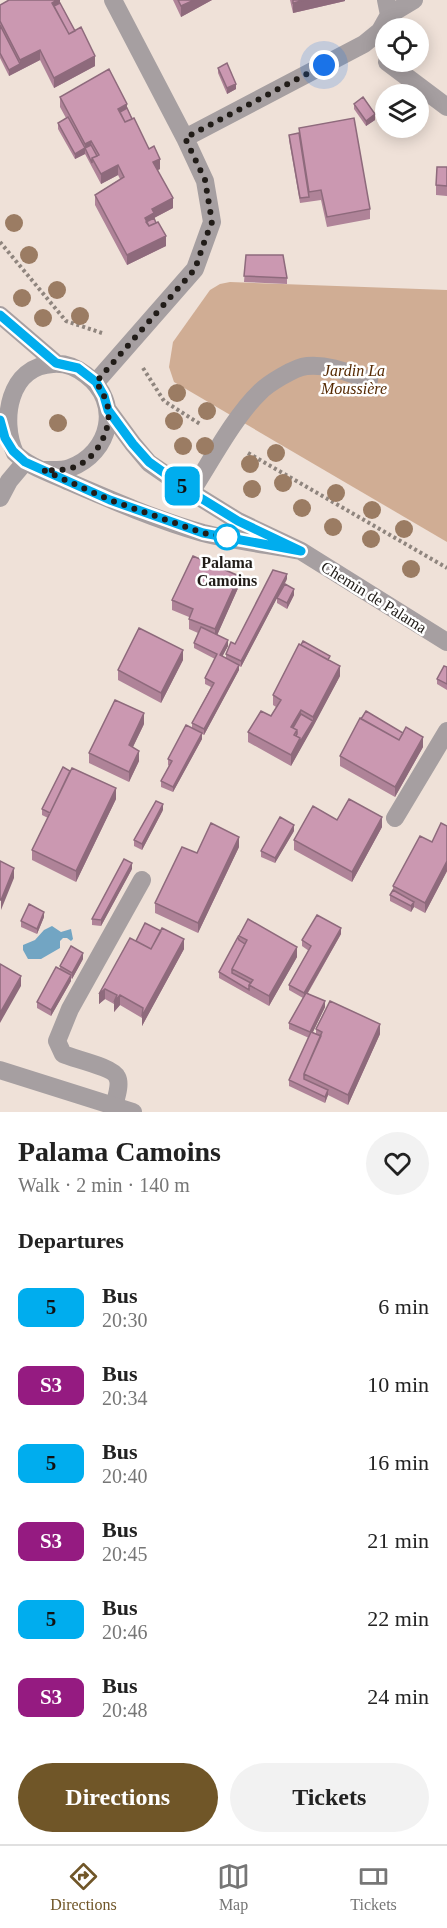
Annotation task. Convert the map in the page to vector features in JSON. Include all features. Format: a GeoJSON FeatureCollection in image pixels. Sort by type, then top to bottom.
{"type":"FeatureCollection","features":[{"type":"Feature","properties":{"kind":"street"},"geometry":{"type":"LineString","coordinates":[[96,382],[195,269],[212,222],[205,180],[113,0]]}},
{"type":"Feature","properties":{"kind":"street"},"geometry":{"type":"LineString","coordinates":[[185,138],[364,44],[380,31],[387,8],[414,0]]}},
{"type":"Feature","properties":{"kind":"street"},"geometry":{"type":"LineString","coordinates":[[364,44],[375,52]]}},
{"type":"Feature","properties":{"kind":"street"},"geometry":{"type":"LineString","coordinates":[[401,72],[447,107]]}},
{"type":"Feature","properties":{"kind":"street"},"geometry":{"type":"LineString","coordinates":[[0,315],[56,363]]}},
{"type":"Feature","properties":{"kind":"street"},"geometry":{"type":"LineString","coordinates":[[56,363],[78,368],[96,382],[104,396],[108,410],[105,436],[91,457],[68,469],[43,470],[25,462],[13,451],[5,438],[1,422],[2,405],[9,388],[22,375],[38,366],[56,363]]}},
{"type":"Feature","properties":{"kind":"street"},"geometry":{"type":"LineString","coordinates":[[191,492],[259,392],[289,373],[305,366],[333,367],[369,381]]}},
{"type":"Feature","properties":{"kind":"street","name":"Chemin de Palama"},"geometry":{"type":"LineString","coordinates":[[108,410],[149,462],[191,492],[238,521],[301,551],[447,642]]}},
{"type":"Feature","properties":{"kind":"street"},"geometry":{"type":"LineString","coordinates":[[0,498],[9,481],[25,462]]}},
{"type":"Feature","properties":{"kind":"street","name":"Chemin de Palama"},"geometry":{"type":"LineString","coordinates":[[43,470],[110,500],[203,533],[301,551]]}},
{"type":"Feature","properties":{"kind":"street"},"geometry":{"type":"LineString","coordinates":[[395,818],[447,731]]}},
{"type":"Feature","properties":{"kind":"street"},"geometry":{"type":"LineString","coordinates":[[114,1106],[117,1076],[110,1070],[63,1054],[57,1041],[70,1008],[142,880]]}},
{"type":"Feature","properties":{"kind":"street"},"geometry":{"type":"LineString","coordinates":[[0,1070],[133,1112]]}},
{"type":"Feature","properties":{"kind":"green space","name":"Jardin La Moussière"},"geometry":{"type":"Polygon","coordinates":[[[230,282],[447,290],[447,542],[174,382],[169,367],[173,342],[210,290],[220,284],[230,282]]]}},
{"type":"Feature","properties":{"kind":"water"},"geometry":{"type":"Polygon","coordinates":[[[52,926],[61,932],[71,929],[73,939],[71,941],[63,938],[60,941],[60,948],[41,959],[28,959],[23,945],[35,940],[44,930],[52,926]]]}},
{"type":"Feature","properties":{"kind":"building"},"geometry":{"type":"Polygon","coordinates":[[[9,0],[57,0],[52,3],[69,34],[81,27],[95,56],[54,78],[40,50],[20,60],[0,21],[0,5],[9,0]]]}},
{"type":"Feature","properties":{"kind":"building"},"geometry":{"type":"Polygon","coordinates":[[[178,0],[194,0],[181,6],[178,0]]]}},
{"type":"Feature","properties":{"kind":"building"},"geometry":{"type":"Polygon","coordinates":[[[60,3],[75,31],[69,34],[54,6],[60,3]]]}},
{"type":"Feature","properties":{"kind":"building"},"geometry":{"type":"Polygon","coordinates":[[[0,25],[20,64],[9,70],[0,53],[0,25]]]}},
{"type":"Feature","properties":{"kind":"building"},"geometry":{"type":"Polygon","coordinates":[[[227,63],[236,84],[227,88],[218,68],[227,63]]]}},
{"type":"Feature","properties":{"kind":"building"},"geometry":{"type":"Polygon","coordinates":[[[109,69],[127,104],[118,109],[125,122],[134,118],[149,149],[154,146],[160,159],[153,162],[173,198],[152,209],[154,213],[145,218],[149,226],[158,222],[166,236],[127,255],[95,195],[124,177],[118,165],[101,174],[92,158],[99,155],[91,141],[85,144],[60,97],[109,69]]]}},
{"type":"Feature","properties":{"kind":"building"},"geometry":{"type":"Polygon","coordinates":[[[363,97],[375,114],[366,121],[354,104],[363,97]]]}},
{"type":"Feature","properties":{"kind":"building"},"geometry":{"type":"Polygon","coordinates":[[[127,108],[132,119],[125,122],[120,112],[127,108]]]}},
{"type":"Feature","properties":{"kind":"building"},"geometry":{"type":"Polygon","coordinates":[[[68,117],[85,148],[75,154],[58,123],[68,117]]]}},
{"type":"Feature","properties":{"kind":"building"},"geometry":{"type":"Polygon","coordinates":[[[354,118],[370,209],[327,217],[321,190],[309,192],[299,128],[354,118]]]}},
{"type":"Feature","properties":{"kind":"building"},"geometry":{"type":"Polygon","coordinates":[[[299,133],[309,197],[300,198],[289,135],[299,133]]]}},
{"type":"Feature","properties":{"kind":"building"},"geometry":{"type":"Polygon","coordinates":[[[91,145],[97,156],[92,158],[92,163],[85,148],[91,145]]]}},
{"type":"Feature","properties":{"kind":"building"},"geometry":{"type":"Polygon","coordinates":[[[437,167],[447,167],[447,186],[436,185],[437,167]]]}},
{"type":"Feature","properties":{"kind":"building"},"geometry":{"type":"Polygon","coordinates":[[[154,218],[156,223],[149,226],[146,222],[154,218]]]}},
{"type":"Feature","properties":{"kind":"building"},"geometry":{"type":"Polygon","coordinates":[[[246,255],[283,255],[287,278],[244,276],[246,255]]]}},
{"type":"Feature","properties":{"kind":"building"},"geometry":{"type":"Polygon","coordinates":[[[193,556],[239,576],[215,629],[189,619],[193,609],[172,600],[193,556]]]}},
{"type":"Feature","properties":{"kind":"building"},"geometry":{"type":"Polygon","coordinates":[[[273,570],[287,574],[241,661],[226,654],[231,642],[235,644],[273,570]]]}},
{"type":"Feature","properties":{"kind":"building"},"geometry":{"type":"Polygon","coordinates":[[[285,584],[294,589],[287,603],[277,598],[285,584]]]}},
{"type":"Feature","properties":{"kind":"building"},"geometry":{"type":"Polygon","coordinates":[[[201,627],[228,640],[220,655],[239,665],[204,729],[192,723],[214,683],[205,678],[217,654],[194,643],[201,627]]]}},
{"type":"Feature","properties":{"kind":"building"},"geometry":{"type":"Polygon","coordinates":[[[139,628],[183,650],[161,693],[118,670],[139,628]]]}},
{"type":"Feature","properties":{"kind":"building"},"geometry":{"type":"Polygon","coordinates":[[[303,641],[330,656],[328,660],[301,645],[303,641]]]}},
{"type":"Feature","properties":{"kind":"building"},"geometry":{"type":"Polygon","coordinates":[[[299,644],[340,666],[313,717],[301,710],[291,727],[297,730],[294,735],[300,738],[291,755],[248,732],[261,711],[271,716],[281,700],[273,695],[299,644]]]}},
{"type":"Feature","properties":{"kind":"building"},"geometry":{"type":"Polygon","coordinates":[[[444,666],[447,667],[447,684],[437,679],[444,666]]]}},
{"type":"Feature","properties":{"kind":"building"},"geometry":{"type":"Polygon","coordinates":[[[115,700],[144,713],[129,745],[139,751],[129,772],[89,753],[115,700]]]}},
{"type":"Feature","properties":{"kind":"building"},"geometry":{"type":"Polygon","coordinates":[[[366,711],[403,733],[399,740],[361,719],[366,711]]]}},
{"type":"Feature","properties":{"kind":"building"},"geometry":{"type":"Polygon","coordinates":[[[301,714],[313,721],[300,742],[300,738],[296,736],[297,730],[293,728],[301,714]]]}},
{"type":"Feature","properties":{"kind":"building"},"geometry":{"type":"Polygon","coordinates":[[[360,718],[399,740],[406,727],[423,737],[395,787],[340,756],[360,718]]]}},
{"type":"Feature","properties":{"kind":"building"},"geometry":{"type":"Polygon","coordinates":[[[186,725],[202,733],[173,787],[161,781],[172,761],[168,759],[186,725]]]}},
{"type":"Feature","properties":{"kind":"building"},"geometry":{"type":"Polygon","coordinates":[[[63,767],[70,771],[50,813],[42,809],[63,767]]]}},
{"type":"Feature","properties":{"kind":"building"},"geometry":{"type":"Polygon","coordinates":[[[72,768],[116,788],[76,871],[32,850],[72,768]]]}},
{"type":"Feature","properties":{"kind":"building"},"geometry":{"type":"Polygon","coordinates":[[[349,799],[382,817],[352,872],[294,840],[313,806],[337,820],[349,799]]]}},
{"type":"Feature","properties":{"kind":"building"},"geometry":{"type":"Polygon","coordinates":[[[156,801],[163,804],[142,844],[134,840],[156,801]]]}},
{"type":"Feature","properties":{"kind":"building"},"geometry":{"type":"Polygon","coordinates":[[[280,817],[294,825],[275,858],[261,851],[280,817]]]}},
{"type":"Feature","properties":{"kind":"building"},"geometry":{"type":"Polygon","coordinates":[[[211,823],[239,837],[198,923],[155,903],[182,847],[197,853],[211,823]]]}},
{"type":"Feature","properties":{"kind":"building"},"geometry":{"type":"Polygon","coordinates":[[[441,823],[447,826],[447,861],[425,903],[393,886],[420,836],[432,842],[441,823]]]}},
{"type":"Feature","properties":{"kind":"building"},"geometry":{"type":"Polygon","coordinates":[[[124,859],[132,863],[101,920],[92,919],[124,859]]]}},
{"type":"Feature","properties":{"kind":"building"},"geometry":{"type":"Polygon","coordinates":[[[0,861],[14,868],[1,900],[0,900],[0,861]]]}},
{"type":"Feature","properties":{"kind":"building"},"geometry":{"type":"Polygon","coordinates":[[[393,890],[414,902],[411,906],[390,895],[393,890]]]}},
{"type":"Feature","properties":{"kind":"building"},"geometry":{"type":"Polygon","coordinates":[[[29,904],[44,912],[37,929],[21,921],[29,904]]]}},
{"type":"Feature","properties":{"kind":"building"},"geometry":{"type":"Polygon","coordinates":[[[317,915],[341,928],[304,993],[289,985],[311,946],[302,940],[317,915]]]}},
{"type":"Feature","properties":{"kind":"building"},"geometry":{"type":"Polygon","coordinates":[[[248,919],[297,947],[269,996],[249,985],[253,980],[232,969],[247,940],[239,936],[248,919]]]}},
{"type":"Feature","properties":{"kind":"building"},"geometry":{"type":"Polygon","coordinates":[[[145,923],[161,931],[151,949],[136,941],[145,923]]]}},
{"type":"Feature","properties":{"kind":"building"},"geometry":{"type":"Polygon","coordinates":[[[162,928],[184,939],[142,1016],[143,1008],[120,995],[114,1002],[117,995],[105,989],[99,994],[130,938],[151,949],[162,928]]]}},
{"type":"Feature","properties":{"kind":"building"},"geometry":{"type":"Polygon","coordinates":[[[238,937],[245,944],[232,973],[251,983],[249,990],[219,972],[238,937]]]}},
{"type":"Feature","properties":{"kind":"building"},"geometry":{"type":"Polygon","coordinates":[[[71,946],[83,953],[72,973],[60,966],[71,946]]]}},
{"type":"Feature","properties":{"kind":"building"},"geometry":{"type":"Polygon","coordinates":[[[0,964],[21,976],[0,1013],[0,964]]]}},
{"type":"Feature","properties":{"kind":"building"},"geometry":{"type":"Polygon","coordinates":[[[56,967],[71,975],[51,1010],[37,1002],[56,967]]]}},
{"type":"Feature","properties":{"kind":"building"},"geometry":{"type":"Polygon","coordinates":[[[306,993],[325,1001],[310,1032],[289,1023],[306,993]]]}},
{"type":"Feature","properties":{"kind":"building"},"geometry":{"type":"Polygon","coordinates":[[[330,1001],[380,1024],[348,1095],[304,1074],[322,1032],[316,1029],[330,1001]]]}},
{"type":"Feature","properties":{"kind":"building"},"geometry":{"type":"Polygon","coordinates":[[[311,1032],[321,1036],[304,1074],[304,1079],[328,1090],[325,1097],[289,1080],[311,1032]]]}},
{"type":"Feature","properties":{"kind":"bus line","name":"5"},"geometry":{"type":"LineString","coordinates":[[0,315],[56,363],[78,368],[96,382],[104,396],[108,410],[149,462],[238,521],[301,551],[203,533],[110,500],[25,462],[13,451],[5,438],[0,420]]}},
{"type":"Feature","properties":{"kind":"place","name":"Palama Camoins"},"geometry":{"type":"Point","coordinates":[227,537]}},
{"type":"Feature","properties":{"kind":"route"},"geometry":{"type":"LineString","coordinates":[[227,537],[203,533],[110,500],[43,470],[68,469],[91,457],[105,436],[108,410],[104,396],[96,382],[195,269],[212,222],[205,180],[185,138],[324,65]]}}]}
